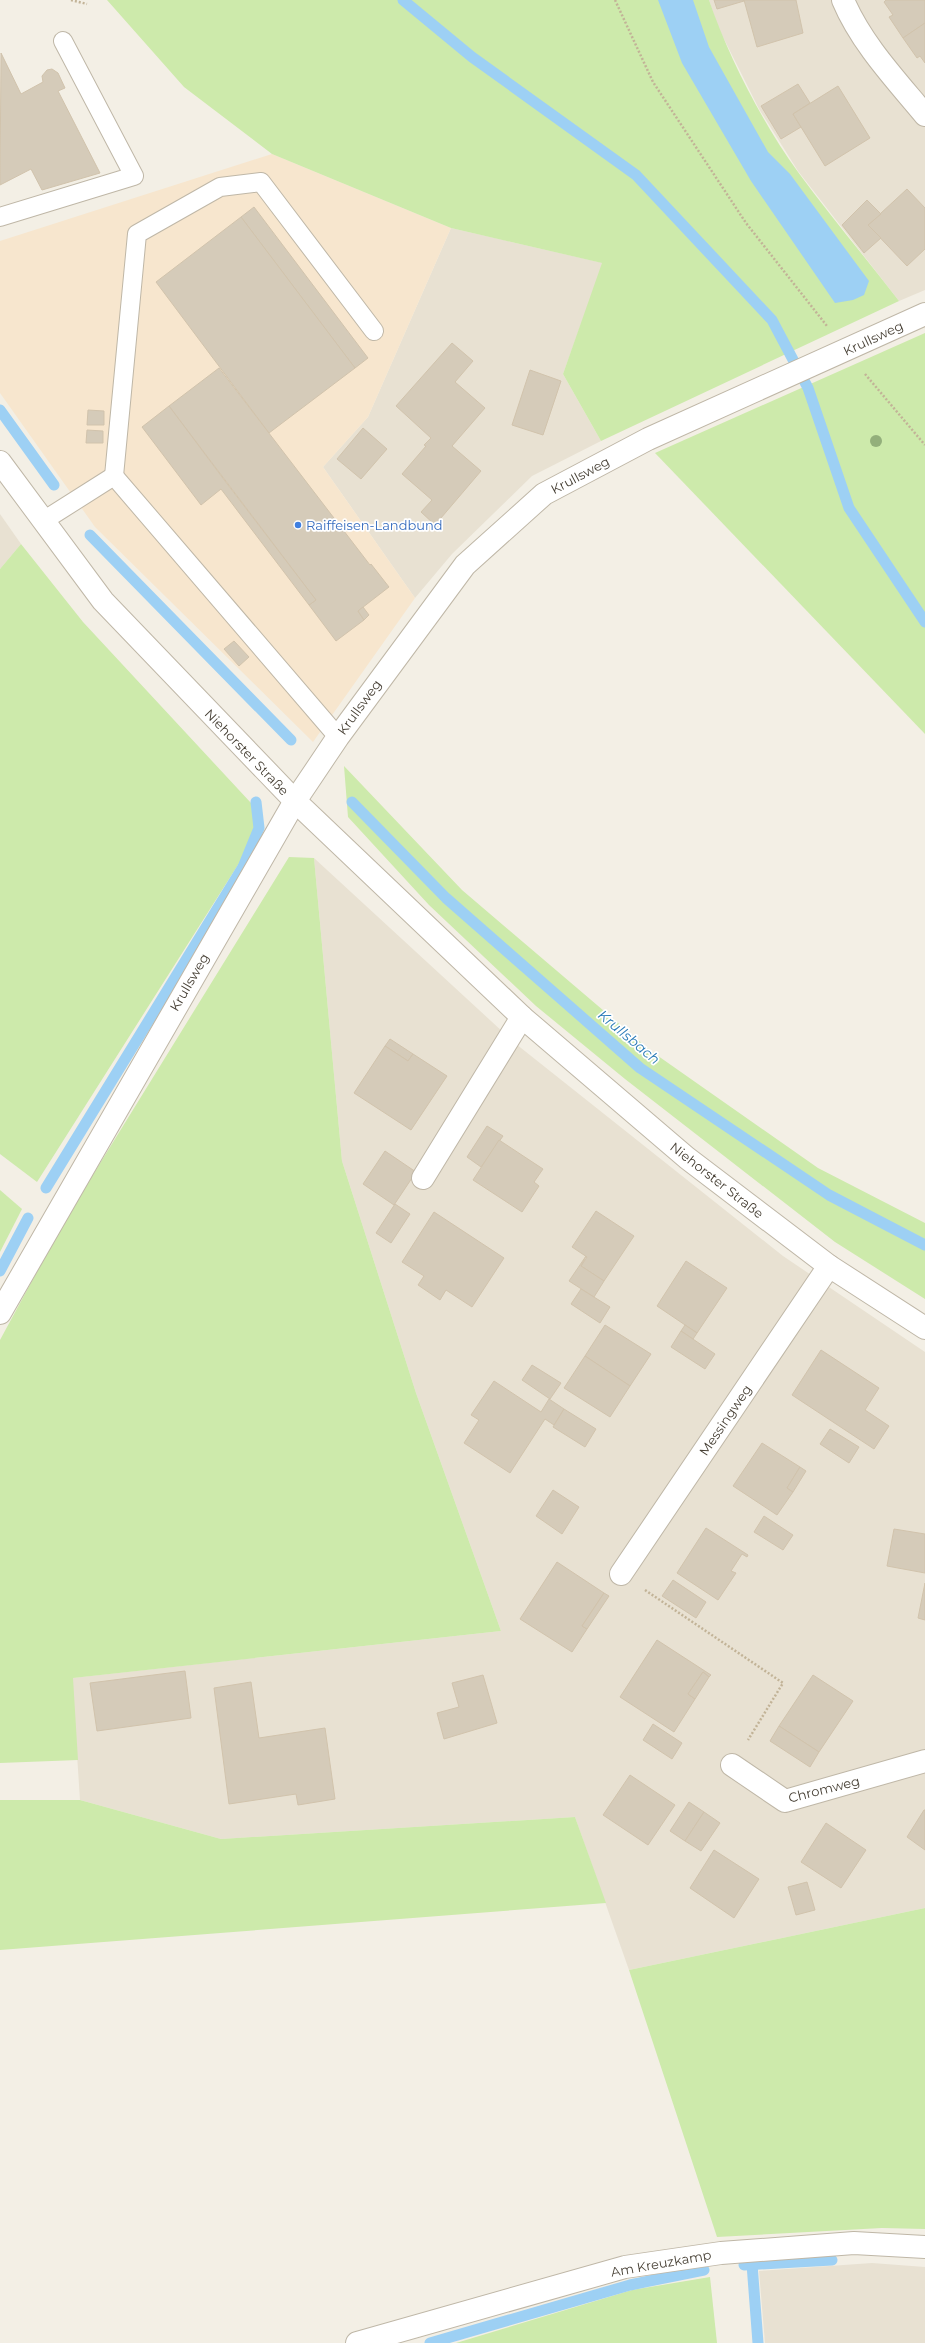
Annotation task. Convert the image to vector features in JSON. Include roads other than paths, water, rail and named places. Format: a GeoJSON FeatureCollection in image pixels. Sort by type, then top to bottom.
{"type":"FeatureCollection","features":[{"type":"Feature","properties":{"kind":"street"},"geometry":{"type":"LineString","coordinates":[[843,0],[848,12],[880,59],[925,115]]}},
{"type":"Feature","properties":{"kind":"street","name":"Krullsweg"},"geometry":{"type":"LineString","coordinates":[[0,1313],[295,801],[338,737],[465,565],[544,494],[648,439],[925,314]]}},
{"type":"Feature","properties":{"kind":"street","name":"Niehorster Straße"},"geometry":{"type":"LineString","coordinates":[[0,462],[103,601],[295,801],[522,1018],[687,1158],[829,1266],[925,1328]]}},
{"type":"Feature","properties":{"kind":"street"},"geometry":{"type":"LineString","coordinates":[[423,1178],[522,1018]]}},
{"type":"Feature","properties":{"kind":"street","name":"Messingweg"},"geometry":{"type":"LineString","coordinates":[[621,1574],[829,1266]]}},
{"type":"Feature","properties":{"kind":"street","name":"Chromweg"},"geometry":{"type":"LineString","coordinates":[[732,1766],[785,1800],[925,1761]]}},
{"type":"Feature","properties":{"kind":"street","name":"Am Kreuzkamp"},"geometry":{"type":"LineString","coordinates":[[358,2343],[625,2267],[721,2253],[854,2243],[925,2247]]}},
{"type":"Feature","properties":{"kind":"lane"},"geometry":{"type":"LineString","coordinates":[[0,217],[134,176],[63,41]]}},
{"type":"Feature","properties":{"kind":"lane"},"geometry":{"type":"LineString","coordinates":[[338,737],[114,476],[137,234],[220,187],[260,182],[374,331]]}},
{"type":"Feature","properties":{"kind":"lane"},"geometry":{"type":"LineString","coordinates":[[43,521],[114,476]]}},
{"type":"Feature","properties":{"kind":"water"},"geometry":{"type":"Polygon","coordinates":[[[658,0],[693,0],[709,47],[768,152],[790,174],[869,281],[864,295],[853,300],[835,303],[751,181],[682,63],[658,0]]]}},
{"type":"Feature","properties":{"kind":"waterway"},"geometry":{"type":"LineString","coordinates":[[403,0],[472,57],[636,175],[772,320],[808,388],[849,508],[925,622]]}},
{"type":"Feature","properties":{"kind":"waterway"},"geometry":{"type":"LineString","coordinates":[[0,410],[54,485]]}},
{"type":"Feature","properties":{"kind":"waterway"},"geometry":{"type":"LineString","coordinates":[[90,535],[291,740]]}},
{"type":"Feature","properties":{"kind":"waterway"},"geometry":{"type":"LineString","coordinates":[[46,1188],[243,867],[259,828],[256,802]]}},
{"type":"Feature","properties":{"kind":"waterway","name":"Krullsbach"},"geometry":{"type":"LineString","coordinates":[[352,802],[446,898],[640,1068],[829,1195],[925,1245]]}},
{"type":"Feature","properties":{"kind":"waterway"},"geometry":{"type":"LineString","coordinates":[[0,1271],[28,1218]]}},
{"type":"Feature","properties":{"kind":"waterway"},"geometry":{"type":"LineString","coordinates":[[744,2265],[832,2260]]}},
{"type":"Feature","properties":{"kind":"waterway"},"geometry":{"type":"LineString","coordinates":[[752,2264],[758,2343]]}},
{"type":"Feature","properties":{"kind":"waterway"},"geometry":{"type":"LineString","coordinates":[[430,2343],[630,2285],[704,2270]]}},
{"type":"Feature","properties":{"kind":"place","name":"Raiffeisen-Landbund"},"geometry":{"type":"Point","coordinates":[298,525]}}]}
